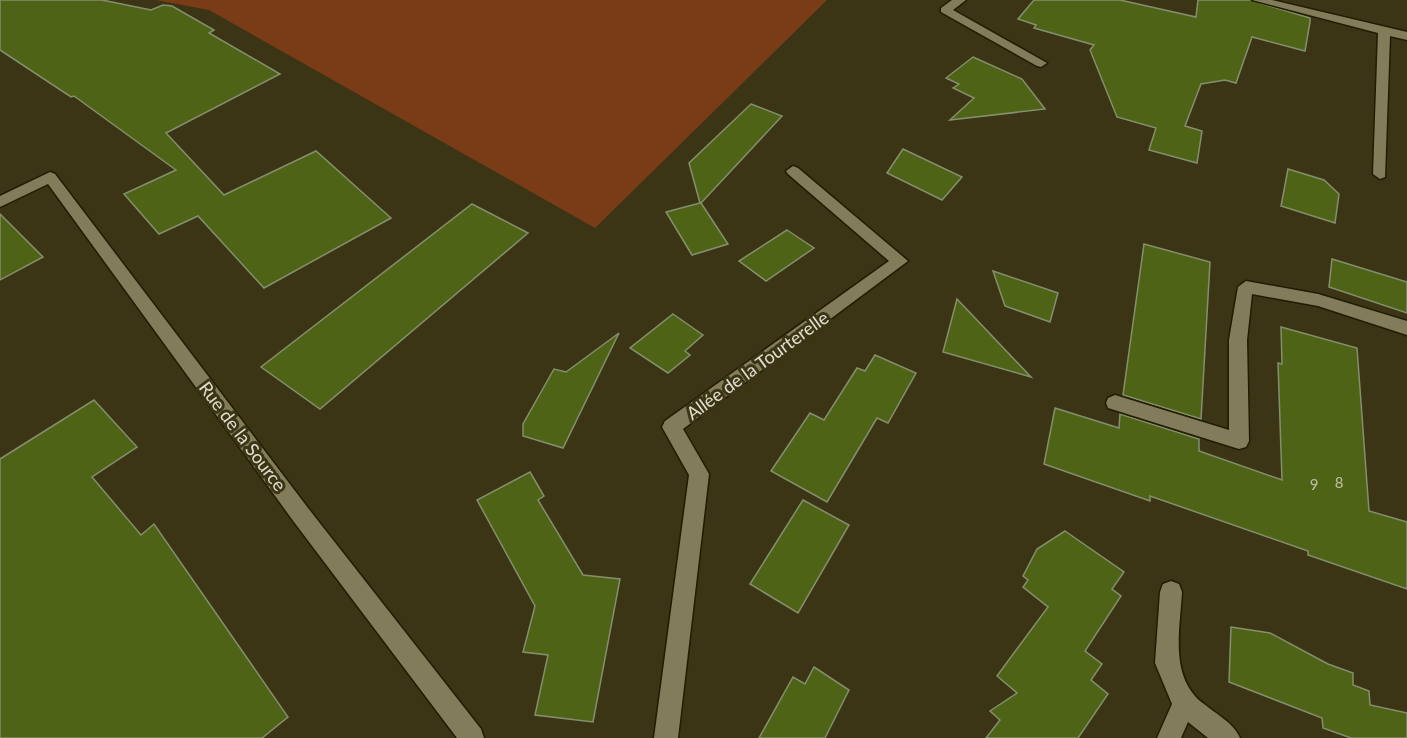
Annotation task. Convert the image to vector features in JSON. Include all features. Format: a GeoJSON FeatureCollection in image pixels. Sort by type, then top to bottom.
{"type":"FeatureCollection","features":[{"type":"Feature","properties":{"kind":"street"},"geometry":{"type":"LineString","coordinates":[[960,0],[945,10],[1041,63]]}},
{"type":"Feature","properties":{"kind":"street"},"geometry":{"type":"LineString","coordinates":[[1258,0],[1407,36]]}},
{"type":"Feature","properties":{"kind":"street"},"geometry":{"type":"LineString","coordinates":[[1380,174],[1384,30]]}},
{"type":"Feature","properties":{"kind":"street","name":"Allée de la Tourterelle"},"geometry":{"type":"LineString","coordinates":[[666,738],[699,474],[672,427],[900,261],[793,171]]}},
{"type":"Feature","properties":{"kind":"street","name":"Rue de la Source"},"geometry":{"type":"LineString","coordinates":[[0,202],[50,177],[294,506],[472,738]]}},
{"type":"Feature","properties":{"kind":"street"},"geometry":{"type":"LineString","coordinates":[[1115,404],[1239,441],[1241,319],[1242,297],[1246,287],[1318,300],[1407,328]]}},
{"type":"Feature","properties":{"kind":"street"},"geometry":{"type":"LineString","coordinates":[[1171,592],[1167,663],[1184,704],[1228,738]]}},
{"type":"Feature","properties":{"kind":"street"},"geometry":{"type":"LineString","coordinates":[[1169,738],[1184,704]]}},
{"type":"Feature","properties":{"kind":"shaded area"},"geometry":{"type":"Polygon","coordinates":[[[156,0],[827,0],[595,228],[209,10],[156,0]]]}},
{"type":"Feature","properties":{"kind":"building"},"geometry":{"type":"Polygon","coordinates":[[[0,0],[102,0],[151,10],[163,5],[172,6],[214,30],[209,33],[280,74],[166,133],[224,195],[316,151],[391,218],[264,288],[198,216],[159,234],[124,194],[176,170],[74,96],[71,97],[0,50],[0,0]]]}},
{"type":"Feature","properties":{"kind":"building"},"geometry":{"type":"Polygon","coordinates":[[[1034,0],[1120,0],[1196,17],[1198,0],[1250,0],[1310,18],[1310,22],[1305,51],[1252,37],[1236,83],[1225,80],[1201,84],[1185,126],[1202,131],[1197,163],[1149,150],[1156,128],[1117,117],[1090,50],[1094,45],[1034,28],[1036,25],[1018,19],[1034,0]]]}},
{"type":"Feature","properties":{"kind":"building"},"geometry":{"type":"Polygon","coordinates":[[[973,57],[1022,79],[1045,109],[950,120],[974,98],[953,88],[959,84],[946,78],[973,57]]]}},
{"type":"Feature","properties":{"kind":"building"},"geometry":{"type":"Polygon","coordinates":[[[751,104],[782,116],[701,203],[728,244],[692,255],[666,212],[700,203],[689,163],[751,104]]]}},
{"type":"Feature","properties":{"kind":"building"},"geometry":{"type":"Polygon","coordinates":[[[903,149],[962,177],[942,200],[887,173],[903,149]]]}},
{"type":"Feature","properties":{"kind":"building"},"geometry":{"type":"Polygon","coordinates":[[[1288,169],[1324,180],[1339,194],[1335,223],[1281,206],[1288,169]]]}},
{"type":"Feature","properties":{"kind":"building"},"geometry":{"type":"Polygon","coordinates":[[[472,204],[528,233],[320,409],[261,367],[472,204]]]}},
{"type":"Feature","properties":{"kind":"building"},"geometry":{"type":"Polygon","coordinates":[[[0,214],[43,257],[0,280],[0,214]]]}},
{"type":"Feature","properties":{"kind":"building"},"geometry":{"type":"Polygon","coordinates":[[[787,230],[814,248],[766,281],[739,261],[787,230]]]}},
{"type":"Feature","properties":{"kind":"building"},"geometry":{"type":"Polygon","coordinates":[[[1144,244],[1210,262],[1201,419],[1123,395],[1144,244]]]}},
{"type":"Feature","properties":{"kind":"building"},"geometry":{"type":"Polygon","coordinates":[[[1332,259],[1407,282],[1407,313],[1329,287],[1332,259]]]}},
{"type":"Feature","properties":{"kind":"building"},"geometry":{"type":"Polygon","coordinates":[[[993,271],[1058,293],[1050,322],[1005,306],[993,271]]]}},
{"type":"Feature","properties":{"kind":"building"},"geometry":{"type":"Polygon","coordinates":[[[957,299],[1031,377],[943,352],[957,299]]]}},
{"type":"Feature","properties":{"kind":"building"},"geometry":{"type":"Polygon","coordinates":[[[673,314],[703,335],[685,351],[690,355],[668,373],[630,348],[673,314]]]}},
{"type":"Feature","properties":{"kind":"building"},"geometry":{"type":"Polygon","coordinates":[[[1281,327],[1357,348],[1369,511],[1407,522],[1407,589],[1308,555],[1308,551],[1150,496],[1150,501],[1044,464],[1055,408],[1119,428],[1120,414],[1199,439],[1199,451],[1282,480],[1278,363],[1282,364],[1281,327]]]}},
{"type":"Feature","properties":{"kind":"building"},"geometry":{"type":"Polygon","coordinates":[[[619,333],[563,448],[523,436],[523,424],[554,369],[566,372],[619,333]]]}},
{"type":"Feature","properties":{"kind":"building"},"geometry":{"type":"Polygon","coordinates":[[[875,355],[916,373],[888,423],[877,418],[827,502],[771,471],[810,413],[824,420],[857,368],[865,371],[875,355]]]}},
{"type":"Feature","properties":{"kind":"building"},"geometry":{"type":"Polygon","coordinates":[[[94,400],[137,447],[92,477],[141,535],[154,524],[288,717],[262,738],[0,738],[0,459],[94,400]]]}},
{"type":"Feature","properties":{"kind":"building"},"geometry":{"type":"Polygon","coordinates":[[[530,472],[544,496],[538,500],[583,575],[620,579],[593,722],[535,715],[548,655],[523,652],[535,606],[477,500],[530,472]]]}},
{"type":"Feature","properties":{"kind":"building"},"geometry":{"type":"Polygon","coordinates":[[[803,500],[849,525],[798,613],[750,584],[803,500]]]}},
{"type":"Feature","properties":{"kind":"building"},"geometry":{"type":"Polygon","coordinates":[[[1065,531],[1124,572],[1112,589],[1121,596],[1085,651],[1102,664],[1091,680],[1108,694],[1078,738],[986,738],[1000,720],[990,711],[1017,693],[997,676],[1048,607],[1023,587],[1028,580],[1023,576],[1037,549],[1065,531]]]}},
{"type":"Feature","properties":{"kind":"building"},"geometry":{"type":"Polygon","coordinates":[[[1231,627],[1270,633],[1328,664],[1353,673],[1353,685],[1369,691],[1370,705],[1407,713],[1407,738],[1351,738],[1323,728],[1322,718],[1229,682],[1231,627]]]}},
{"type":"Feature","properties":{"kind":"building"},"geometry":{"type":"Polygon","coordinates":[[[814,667],[849,690],[825,738],[759,738],[793,677],[805,684],[814,667]]]}}]}
